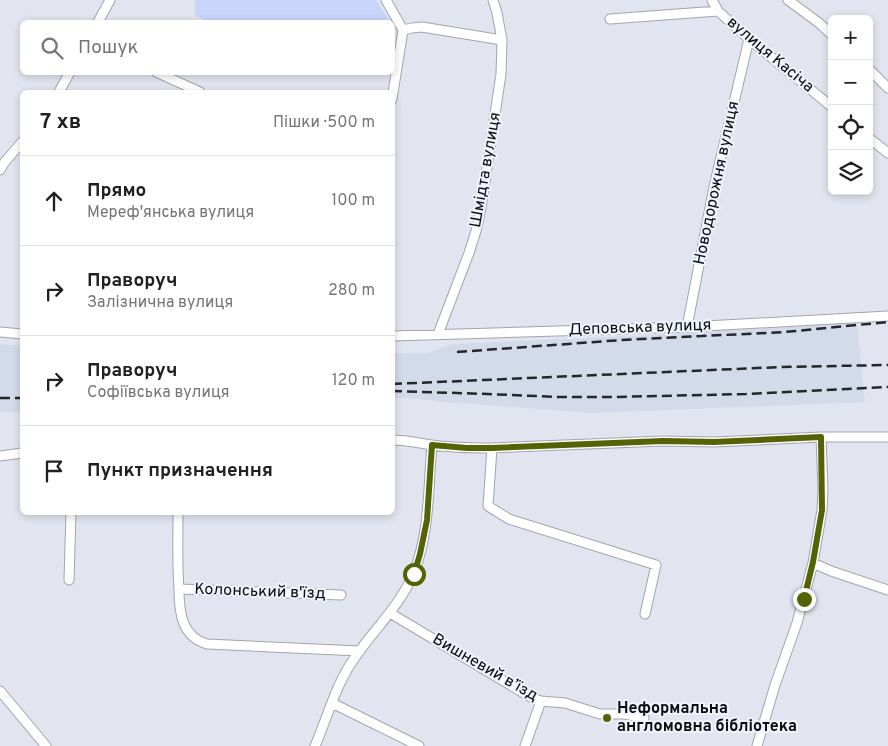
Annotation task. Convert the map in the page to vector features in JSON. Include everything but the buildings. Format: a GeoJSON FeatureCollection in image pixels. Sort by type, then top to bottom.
{"type":"FeatureCollection","features":[{"type":"Feature","properties":{"kind":"street"},"geometry":{"type":"LineString","coordinates":[[99,20],[110,0]]}},
{"type":"Feature","properties":{"kind":"street"},"geometry":{"type":"LineString","coordinates":[[386,0],[403,30],[393,90]]}},
{"type":"Feature","properties":{"kind":"street","name":"Шмідта вулиця"},"geometry":{"type":"LineString","coordinates":[[438,334],[469,253],[481,208],[501,74],[502,40],[493,0]]}},
{"type":"Feature","properties":{"kind":"street","name":"вулиця Касіча"},"geometry":{"type":"LineString","coordinates":[[712,0],[718,11],[749,40],[830,105]]}},
{"type":"Feature","properties":{"kind":"street"},"geometry":{"type":"LineString","coordinates":[[788,0],[828,32]]}},
{"type":"Feature","properties":{"kind":"street"},"geometry":{"type":"LineString","coordinates":[[610,19],[718,11]]}},
{"type":"Feature","properties":{"kind":"street"},"geometry":{"type":"LineString","coordinates":[[403,30],[422,27],[502,40]]}},
{"type":"Feature","properties":{"kind":"street","name":"Новодорожня вулиця"},"geometry":{"type":"LineString","coordinates":[[687,327],[714,188],[749,40]]}},
{"type":"Feature","properties":{"kind":"street"},"geometry":{"type":"LineString","coordinates":[[873,73],[888,88]]}},
{"type":"Feature","properties":{"kind":"street"},"geometry":{"type":"LineString","coordinates":[[60,90],[68,75]]}},
{"type":"Feature","properties":{"kind":"street"},"geometry":{"type":"LineString","coordinates":[[163,75],[196,90]]}},
{"type":"Feature","properties":{"kind":"street"},"geometry":{"type":"LineString","coordinates":[[873,141],[888,154]]}},
{"type":"Feature","properties":{"kind":"street"},"geometry":{"type":"LineString","coordinates":[[1,165],[20,144]]}},
{"type":"Feature","properties":{"kind":"street","name":"Деповська вулиця"},"geometry":{"type":"LineString","coordinates":[[395,336],[687,327],[888,316]]}},
{"type":"Feature","properties":{"kind":"street"},"geometry":{"type":"LineString","coordinates":[[0,332],[20,334]]}},
{"type":"Feature","properties":{"kind":"street"},"geometry":{"type":"LineString","coordinates":[[395,440],[409,440],[432,445],[467,448],[492,448],[663,441],[714,442],[821,437],[888,437]]}},
{"type":"Feature","properties":{"kind":"street"},"geometry":{"type":"LineString","coordinates":[[756,746],[775,684],[797,623],[813,562],[822,510],[821,437]]}},
{"type":"Feature","properties":{"kind":"street"},"geometry":{"type":"LineString","coordinates":[[327,746],[316,744],[342,680],[356,656],[390,613],[414,574],[427,520],[432,445]]}},
{"type":"Feature","properties":{"kind":"street"},"geometry":{"type":"LineString","coordinates":[[492,448],[488,506],[509,519],[656,565],[645,614]]}},
{"type":"Feature","properties":{"kind":"street"},"geometry":{"type":"LineString","coordinates":[[0,456],[20,453]]}},
{"type":"Feature","properties":{"kind":"street"},"geometry":{"type":"LineString","coordinates":[[69,580],[71,515]]}},
{"type":"Feature","properties":{"kind":"street"},"geometry":{"type":"LineString","coordinates":[[178,515],[180,602],[184,624],[193,638],[207,644],[360,651]]}},
{"type":"Feature","properties":{"kind":"street"},"geometry":{"type":"LineString","coordinates":[[813,562],[831,571],[888,590]]}},
{"type":"Feature","properties":{"kind":"street","name":"Колонський в'їзд"},"geometry":{"type":"LineString","coordinates":[[179,589],[341,595]]}},
{"type":"Feature","properties":{"kind":"street","name":"Вишневий в’їзд"},"geometry":{"type":"LineString","coordinates":[[390,613],[532,698],[541,701],[565,703],[600,714],[625,714],[644,718]]}},
{"type":"Feature","properties":{"kind":"street"},"geometry":{"type":"LineString","coordinates":[[0,691],[46,746]]}},
{"type":"Feature","properties":{"kind":"street"},"geometry":{"type":"LineString","coordinates":[[525,746],[541,701]]}},
{"type":"Feature","properties":{"kind":"street"},"geometry":{"type":"LineString","coordinates":[[332,703],[419,746]]}},
{"type":"Feature","properties":{"kind":"shaded area"},"geometry":{"type":"Polygon","coordinates":[[[195,0],[376,0],[389,20],[204,20],[195,15],[195,0]]]}},
{"type":"Feature","properties":{"kind":"shaded area"},"geometry":{"type":"Polygon","coordinates":[[[857,323],[865,402],[593,413],[395,398],[395,353],[427,353],[452,344],[857,323]]]}},
{"type":"Feature","properties":{"kind":"shaded area"},"geometry":{"type":"Polygon","coordinates":[[[0,344],[20,346],[20,413],[0,412],[0,344]]]}},
{"type":"Feature","properties":{"kind":"railway"},"geometry":{"type":"LineString","coordinates":[[457,352],[622,340],[785,332],[888,322]]}},
{"type":"Feature","properties":{"kind":"railway"},"geometry":{"type":"LineString","coordinates":[[395,384],[781,367],[888,365]]}},
{"type":"Feature","properties":{"kind":"railway"},"geometry":{"type":"LineString","coordinates":[[395,391],[614,397],[746,394],[888,387]]}},
{"type":"Feature","properties":{"kind":"railway"},"geometry":{"type":"LineString","coordinates":[[0,398],[20,398]]}},
{"type":"Feature","properties":{"kind":"place","name":"Неформальна англомовна бібліотека"},"geometry":{"type":"Point","coordinates":[607,718]}},
{"type":"Feature","properties":{"kind":"route"},"geometry":{"type":"LineString","coordinates":[[414,574],[427,520],[432,445],[492,448],[821,437],[822,510],[820,529],[804,599]]}}]}
